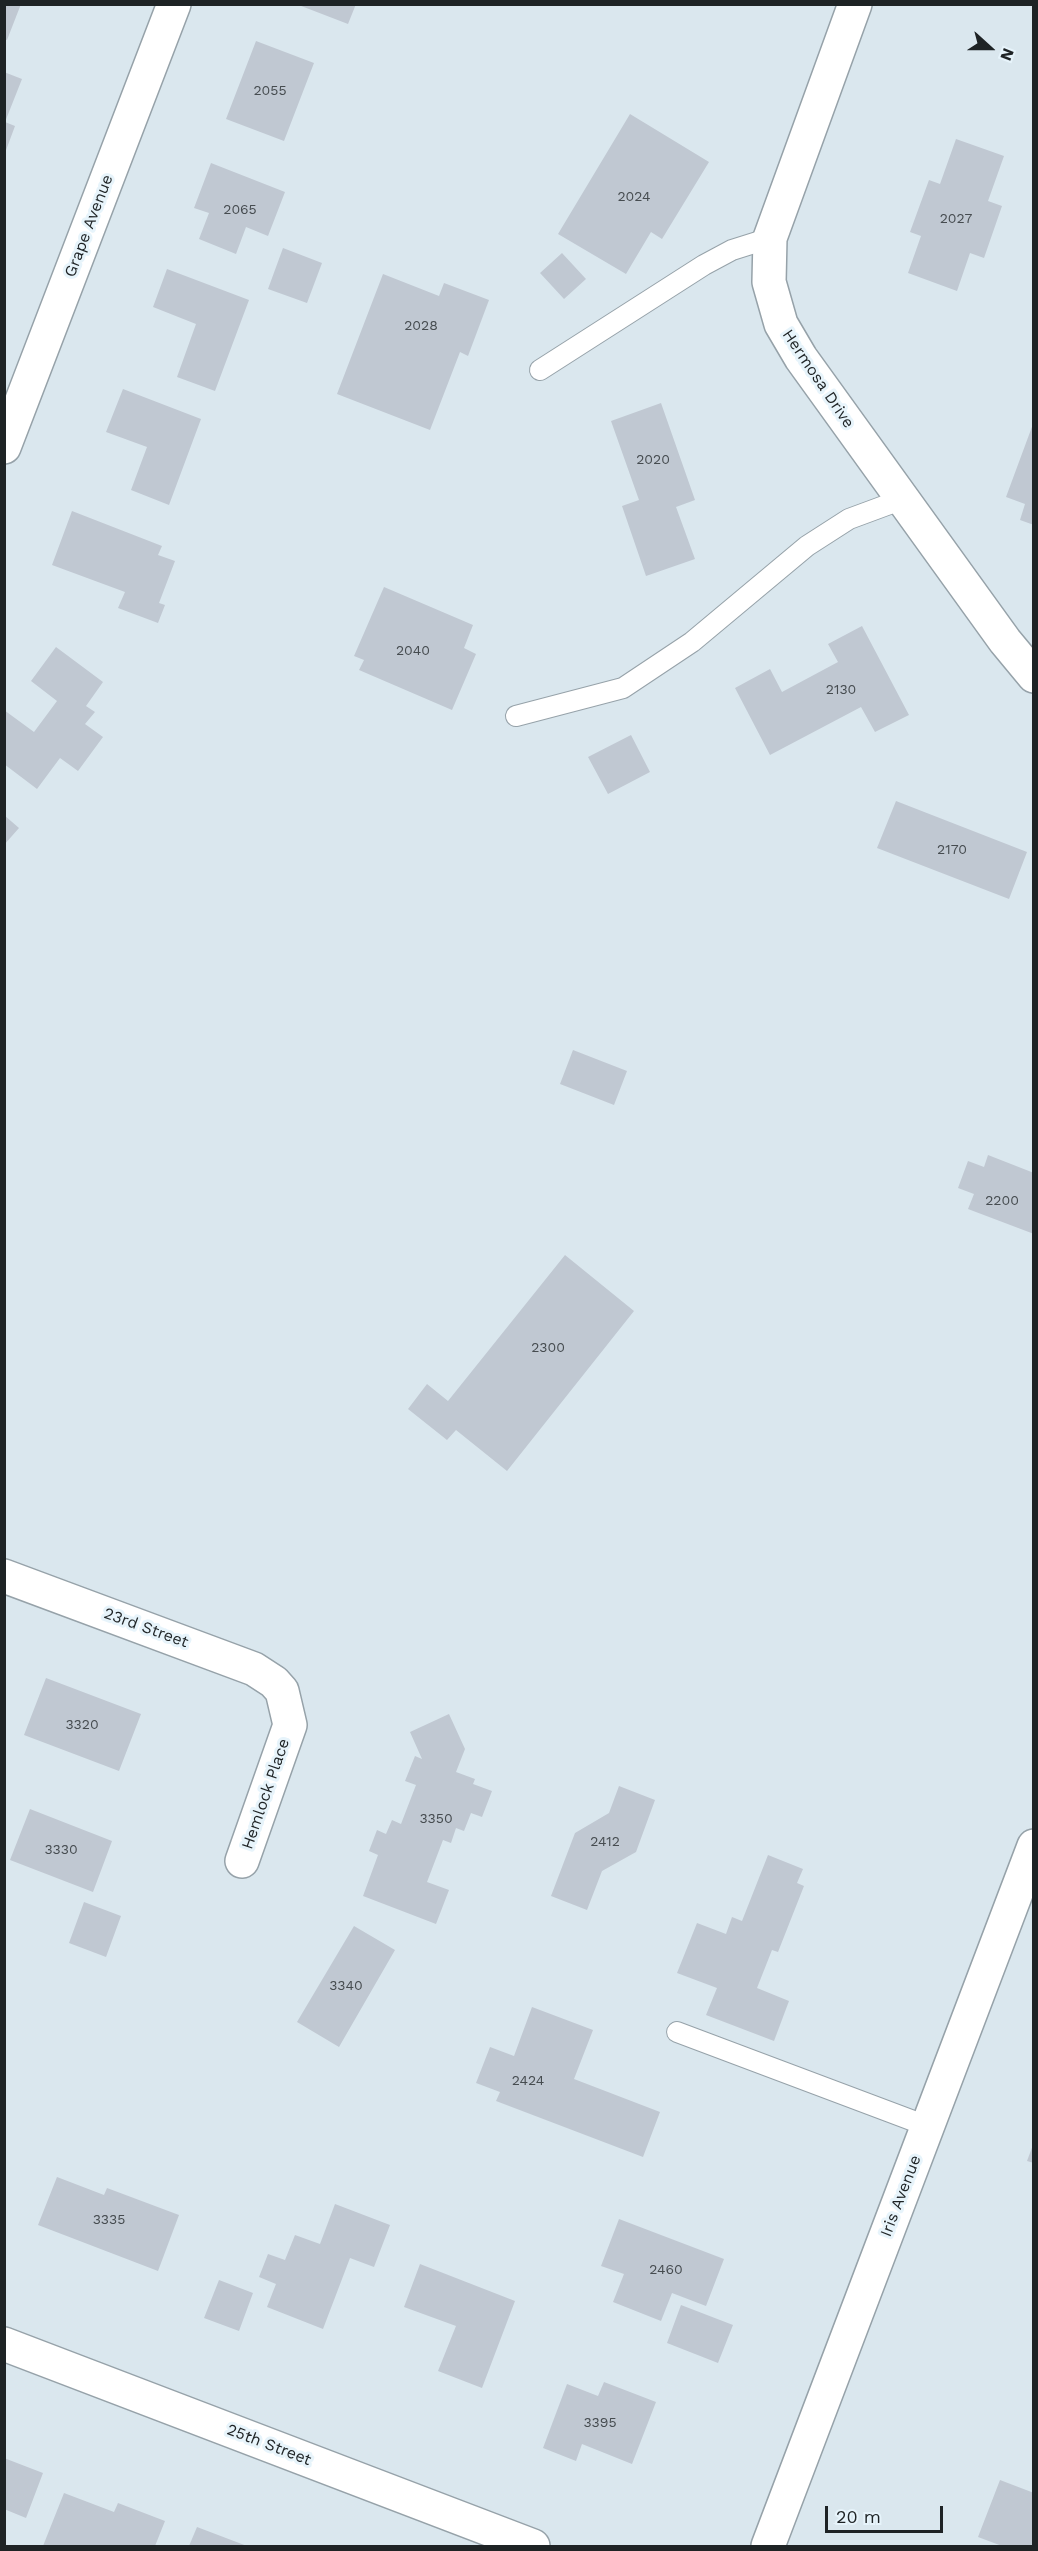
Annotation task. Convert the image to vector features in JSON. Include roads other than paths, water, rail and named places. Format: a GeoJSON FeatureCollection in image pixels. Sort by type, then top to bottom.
{"type":"FeatureCollection","features":[{"type":"Feature","properties":{"kind":"street","name":"Grape Avenue"},"geometry":{"type":"LineString","coordinates":[[4,447],[174,4]]}},
{"type":"Feature","properties":{"kind":"street","name":"Hermosa Drive"},"geometry":{"type":"LineString","coordinates":[[855,4],[770,238],[769,282],[781,324],[801,358],[1005,641],[1034,676]]}},
{"type":"Feature","properties":{"kind":"street","name":"23rd Street"},"geometry":{"type":"LineString","coordinates":[[4,1576],[254,1669],[274,1682],[282,1691]]}},
{"type":"Feature","properties":{"kind":"street","name":"Hemlock Place"},"geometry":{"type":"LineString","coordinates":[[242,1862],[290,1725],[282,1691]]}},
{"type":"Feature","properties":{"kind":"street","name":"Iris Avenue"},"geometry":{"type":"LineString","coordinates":[[768,2547],[1034,1846]]}},
{"type":"Feature","properties":{"kind":"street","name":"25th Street"},"geometry":{"type":"LineString","coordinates":[[4,2344],[533,2547]]}},
{"type":"Feature","properties":{"kind":"lane"},"geometry":{"type":"LineString","coordinates":[[540,370],[704,265],[732,250],[770,238]]}},
{"type":"Feature","properties":{"kind":"lane"},"geometry":{"type":"LineString","coordinates":[[516,716],[623,688],[692,642],[807,546],[849,519],[903,499]]}},
{"type":"Feature","properties":{"kind":"lane"},"geometry":{"type":"LineString","coordinates":[[677,2032],[927,2126]]}}]}
